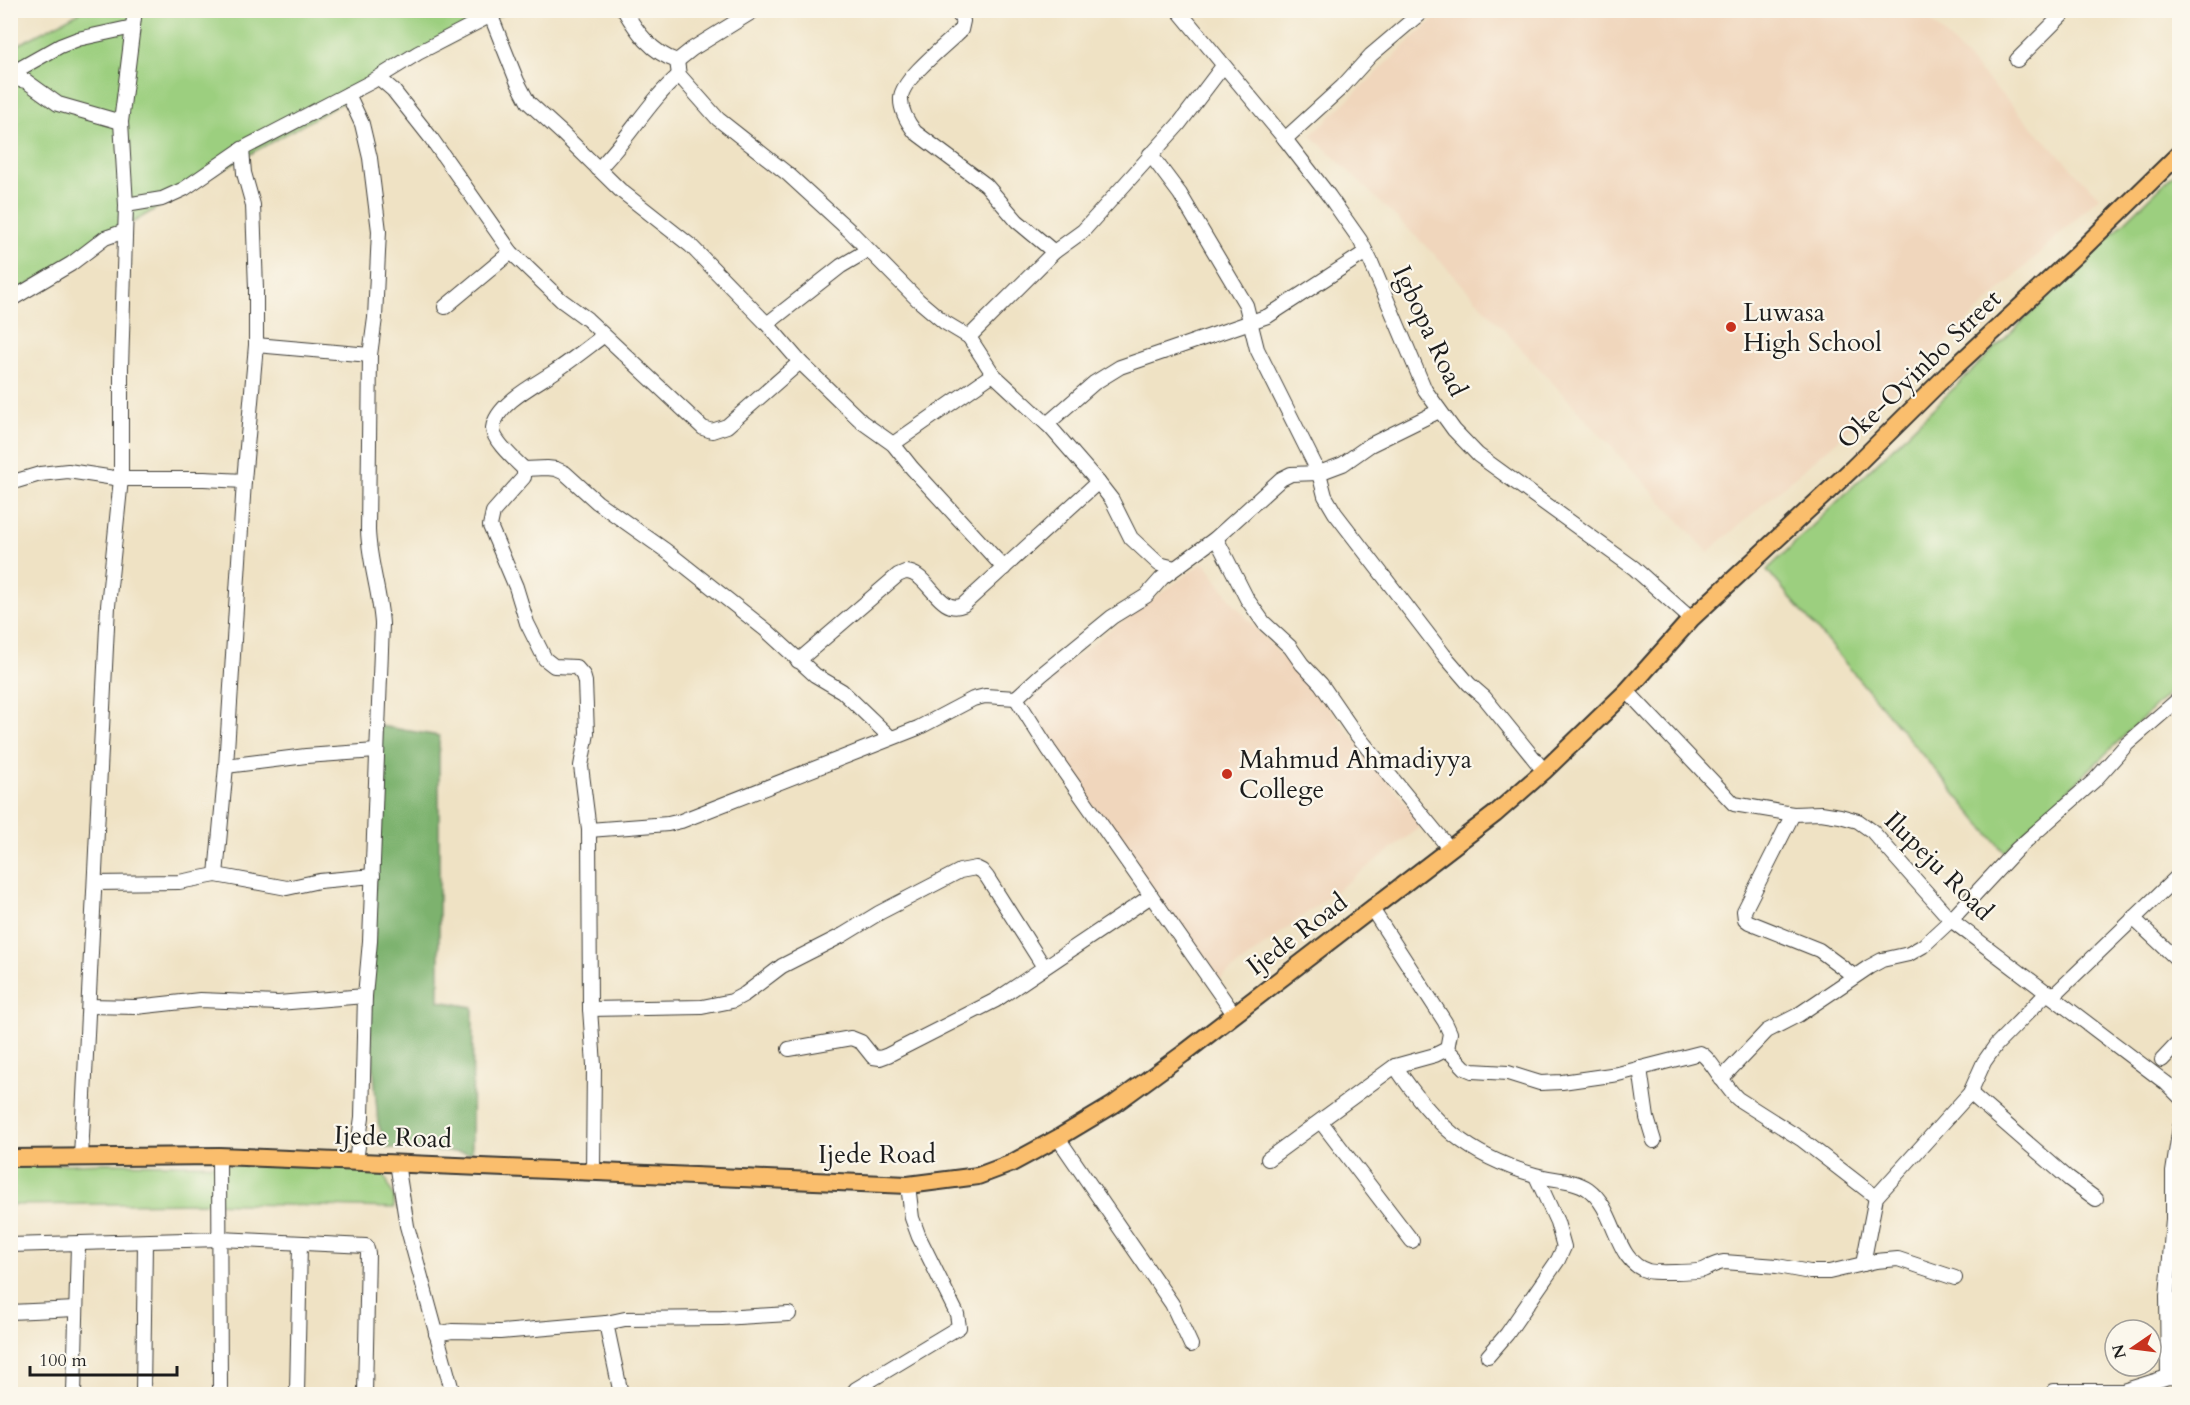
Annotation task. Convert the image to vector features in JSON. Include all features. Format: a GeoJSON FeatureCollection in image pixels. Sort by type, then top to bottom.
{"type":"FeatureCollection","features":[{"type":"Feature","properties":{"kind":"main road","name":"Oke-Oyinbo Street"},"geometry":{"type":"LineString","coordinates":[[1691,619],[1853,468],[1951,371],[2079,252],[2180,153]]}},
{"type":"Feature","properties":{"kind":"main road","name":"Ijede Road"},"geometry":{"type":"LineString","coordinates":[[10,1158],[219,1156],[908,1185],[978,1176],[1010,1164],[1113,1105],[1495,814],[1544,771],[1627,691],[1691,619]]}},
{"type":"Feature","properties":{"kind":"street"},"geometry":{"type":"LineString","coordinates":[[81,1156],[108,606],[121,479],[121,368],[126,205],[120,122],[135,10]]}},
{"type":"Feature","properties":{"kind":"street"},"geometry":{"type":"LineString","coordinates":[[624,10],[633,25],[652,47],[678,68],[718,120],[789,175],[918,300],[944,322],[969,336],[993,374],[1047,424],[1098,482],[1112,500],[1131,538],[1159,564],[1174,568]]}},
{"type":"Feature","properties":{"kind":"street"},"geometry":{"type":"LineString","coordinates":[[598,169],[615,152],[692,49],[755,10]]}},
{"type":"Feature","properties":{"kind":"street"},"geometry":{"type":"LineString","coordinates":[[956,10],[963,21],[961,30],[908,81],[901,96],[908,124],[915,132],[986,186],[1017,221],[1054,252]]}},
{"type":"Feature","properties":{"kind":"street","name":"Igbopa Road"},"geometry":{"type":"LineString","coordinates":[[1178,10],[1285,139],[1329,196],[1366,252],[1425,390],[1439,411],[1478,455],[1634,568],[1691,619]]}},
{"type":"Feature","properties":{"kind":"street"},"geometry":{"type":"LineString","coordinates":[[1285,139],[1342,87],[1371,55],[1424,10]]}},
{"type":"Feature","properties":{"kind":"street"},"geometry":{"type":"LineString","coordinates":[[2017,60],[2066,11]]}},
{"type":"Feature","properties":{"kind":"street"},"geometry":{"type":"LineString","coordinates":[[126,205],[148,203],[184,189],[243,149],[380,78],[418,53],[495,13],[517,81],[528,102],[620,190],[691,246],[767,324],[800,362],[861,422],[893,444],[912,468],[1004,567]]}},
{"type":"Feature","properties":{"kind":"street"},"geometry":{"type":"LineString","coordinates":[[10,76],[60,46],[78,39],[133,27]]}},
{"type":"Feature","properties":{"kind":"street"},"geometry":{"type":"LineString","coordinates":[[969,336],[1054,252],[1083,231],[1179,124],[1223,66]]}},
{"type":"Feature","properties":{"kind":"street"},"geometry":{"type":"LineString","coordinates":[[10,76],[27,81],[58,104],[120,122]]}},
{"type":"Feature","properties":{"kind":"street"},"geometry":{"type":"LineString","coordinates":[[380,78],[393,90],[431,138],[511,252],[561,300],[587,319],[703,428],[712,431],[727,426],[800,362]]}},
{"type":"Feature","properties":{"kind":"street"},"geometry":{"type":"LineString","coordinates":[[348,94],[362,124],[370,158],[379,231],[375,318],[370,355],[369,551],[381,603],[382,624],[370,941],[364,996],[362,1117],[356,1161]]}},
{"type":"Feature","properties":{"kind":"street"},"geometry":{"type":"LineString","coordinates":[[216,874],[226,766],[244,481],[256,345],[253,205],[244,173],[243,149]]}},
{"type":"Feature","properties":{"kind":"street"},"geometry":{"type":"LineString","coordinates":[[1150,154],[1180,194],[1246,305],[1257,349],[1319,473],[1320,485],[1335,513],[1444,655],[1469,684],[1484,697],[1544,771]]}},
{"type":"Feature","properties":{"kind":"street"},"geometry":{"type":"LineString","coordinates":[[10,300],[71,264],[105,238],[125,231]]}},
{"type":"Feature","properties":{"kind":"street"},"geometry":{"type":"LineString","coordinates":[[767,324],[842,266],[868,250]]}},
{"type":"Feature","properties":{"kind":"street"},"geometry":{"type":"LineString","coordinates":[[445,307],[511,252]]}},
{"type":"Feature","properties":{"kind":"street"},"geometry":{"type":"LineString","coordinates":[[1047,424],[1094,383],[1120,367],[1268,316],[1366,252]]}},
{"type":"Feature","properties":{"kind":"street"},"geometry":{"type":"LineString","coordinates":[[593,1170],[594,1065],[590,1009],[589,830],[581,766],[587,733],[585,682],[583,675],[576,667],[554,666],[545,659],[528,623],[516,587],[490,526],[494,512],[524,477],[524,468],[495,438],[493,429],[497,419],[516,395],[603,336]]}},
{"type":"Feature","properties":{"kind":"street"},"geometry":{"type":"LineString","coordinates":[[256,345],[370,355]]}},
{"type":"Feature","properties":{"kind":"street"},"geometry":{"type":"LineString","coordinates":[[893,444],[993,374]]}},
{"type":"Feature","properties":{"kind":"street"},"geometry":{"type":"LineString","coordinates":[[589,830],[681,821],[918,729],[973,699],[985,696],[1016,698],[1112,617],[1146,596],[1162,578],[1216,538],[1281,479],[1291,474],[1319,473],[1343,464],[1370,445],[1439,411]]}},
{"type":"Feature","properties":{"kind":"street"},"geometry":{"type":"LineString","coordinates":[[524,468],[556,469],[565,473],[604,508],[665,550],[766,630],[815,675],[842,691],[891,738]]}},
{"type":"Feature","properties":{"kind":"street"},"geometry":{"type":"LineString","coordinates":[[10,483],[40,474],[68,471],[121,479],[244,481]]}},
{"type":"Feature","properties":{"kind":"street"},"geometry":{"type":"LineString","coordinates":[[798,661],[898,575],[905,572],[916,574],[945,603],[958,608],[1098,482]]}},
{"type":"Feature","properties":{"kind":"street"},"geometry":{"type":"LineString","coordinates":[[1216,538],[1241,589],[1264,623],[1290,647],[1321,684],[1352,729],[1449,848]]}},
{"type":"Feature","properties":{"kind":"street"},"geometry":{"type":"LineString","coordinates":[[1159,564],[1162,578]]}},
{"type":"Feature","properties":{"kind":"street","name":"Ilupeju Road"},"geometry":{"type":"LineString","coordinates":[[1627,691],[1734,804],[1793,814],[1821,813],[1858,821],[1872,831],[1951,920],[2051,994],[2166,1083],[2180,1097]]}},
{"type":"Feature","properties":{"kind":"street"},"geometry":{"type":"LineString","coordinates":[[1016,698],[1049,750],[1234,1014]]}},
{"type":"Feature","properties":{"kind":"street"},"geometry":{"type":"LineString","coordinates":[[1720,1079],[1767,1032],[1798,1015],[1854,976],[1882,960],[1916,951],[1951,920],[2017,849],[2095,780],[2127,744],[2180,698]]}},
{"type":"Feature","properties":{"kind":"street"},"geometry":{"type":"LineString","coordinates":[[226,766],[306,756],[376,751]]}},
{"type":"Feature","properties":{"kind":"street"},"geometry":{"type":"LineString","coordinates":[[1793,814],[1744,911],[1745,919],[1819,950],[1854,976]]}},
{"type":"Feature","properties":{"kind":"street"},"geometry":{"type":"LineString","coordinates":[[590,1009],[702,1008],[732,1001],[746,994],[782,966],[843,935],[879,913],[960,871],[976,868],[987,877],[1044,967]]}},
{"type":"Feature","properties":{"kind":"street"},"geometry":{"type":"LineString","coordinates":[[95,883],[179,882],[216,874],[287,888],[319,881],[373,876]]}},
{"type":"Feature","properties":{"kind":"street"},"geometry":{"type":"LineString","coordinates":[[1863,1264],[1876,1197],[1970,1093],[1984,1062],[1996,1045],[2180,874]]}},
{"type":"Feature","properties":{"kind":"street"},"geometry":{"type":"LineString","coordinates":[[789,1049],[851,1038],[861,1042],[873,1057],[880,1058],[888,1055],[996,1000],[1152,896]]}},
{"type":"Feature","properties":{"kind":"street"},"geometry":{"type":"LineString","coordinates":[[1372,909],[1445,1022],[1450,1033],[1447,1049]]}},
{"type":"Feature","properties":{"kind":"street"},"geometry":{"type":"LineString","coordinates":[[2133,918],[2180,962]]}},
{"type":"Feature","properties":{"kind":"street"},"geometry":{"type":"LineString","coordinates":[[89,1006],[136,1007],[200,1000],[278,1003],[364,996]]}},
{"type":"Feature","properties":{"kind":"street"},"geometry":{"type":"LineString","coordinates":[[2162,1060],[2180,1041]]}},
{"type":"Feature","properties":{"kind":"street"},"geometry":{"type":"LineString","coordinates":[[1268,1159],[1395,1066],[1435,1055],[1447,1049]]}},
{"type":"Feature","properties":{"kind":"street"},"geometry":{"type":"LineString","coordinates":[[1447,1049],[1465,1068],[1472,1071],[1508,1073],[1540,1083],[1607,1076],[1700,1053],[1710,1060],[1720,1079],[1738,1099],[1801,1139],[1876,1197]]}},
{"type":"Feature","properties":{"kind":"street"},"geometry":{"type":"LineString","coordinates":[[1395,1066],[1416,1096],[1451,1134],[1473,1150],[1536,1176],[1579,1184],[1588,1189],[1607,1211],[1625,1255],[1648,1271],[1701,1270],[1724,1262],[1777,1266],[1810,1272],[1829,1272],[1898,1258],[1955,1278]]}},
{"type":"Feature","properties":{"kind":"street"},"geometry":{"type":"LineString","coordinates":[[1640,1068],[1647,1118],[1654,1141]]}},
{"type":"Feature","properties":{"kind":"street"},"geometry":{"type":"LineString","coordinates":[[1970,1093],[2069,1179],[2096,1199]]}},
{"type":"Feature","properties":{"kind":"street"},"geometry":{"type":"LineString","coordinates":[[1321,1122],[1412,1241]]}},
{"type":"Feature","properties":{"kind":"street"},"geometry":{"type":"LineString","coordinates":[[2054,1391],[2123,1391],[2174,1377],[2167,1296],[2173,1219],[2173,1172],[2180,1127]]}},
{"type":"Feature","properties":{"kind":"street"},"geometry":{"type":"LineString","coordinates":[[1058,1138],[1172,1304],[1191,1345]]}},
{"type":"Feature","properties":{"kind":"street"},"geometry":{"type":"LineString","coordinates":[[219,1156],[220,1395]]}},
{"type":"Feature","properties":{"kind":"street"},"geometry":{"type":"LineString","coordinates":[[397,1163],[407,1226],[453,1395]]}},
{"type":"Feature","properties":{"kind":"street"},"geometry":{"type":"LineString","coordinates":[[1488,1356],[1507,1334],[1558,1260],[1564,1247],[1557,1222],[1536,1176]]}},
{"type":"Feature","properties":{"kind":"street"},"geometry":{"type":"LineString","coordinates":[[852,1395],[856,1389],[959,1327],[957,1314],[912,1218],[908,1185]]}},
{"type":"Feature","properties":{"kind":"street"},"geometry":{"type":"LineString","coordinates":[[10,1245],[220,1239],[366,1246],[368,1253],[365,1395]]}},
{"type":"Feature","properties":{"kind":"street"},"geometry":{"type":"LineString","coordinates":[[143,1395],[145,1242]]}},
{"type":"Feature","properties":{"kind":"street"},"geometry":{"type":"LineString","coordinates":[[297,1395],[300,1243]]}},
{"type":"Feature","properties":{"kind":"street"},"geometry":{"type":"LineString","coordinates":[[74,1395],[78,1244]]}},
{"type":"Feature","properties":{"kind":"street"},"geometry":{"type":"LineString","coordinates":[[10,1312],[76,1309]]}},
{"type":"Feature","properties":{"kind":"street"},"geometry":{"type":"LineString","coordinates":[[436,1334],[452,1331],[500,1332],[606,1323],[625,1319],[722,1318],[789,1314]]}},
{"type":"Feature","properties":{"kind":"street"},"geometry":{"type":"LineString","coordinates":[[606,1323],[621,1395]]}},
{"type":"Feature","properties":{"kind":"shaded area","name":"Luwasa High School"},"geometry":{"type":"Polygon","coordinates":[[[1442,11],[1922,11],[2099,197],[1885,399],[1708,552],[1435,255],[1311,135],[1442,11]]]}},
{"type":"Feature","properties":{"kind":"shaded area","name":"Mahmud Ahmadiyya College"},"geometry":{"type":"Polygon","coordinates":[[[1204,562],[1235,605],[1332,711],[1423,825],[1220,979],[1051,747],[1027,703],[1028,696],[1102,636],[1204,562]]]}},
{"type":"Feature","properties":{"kind":"green space"},"geometry":{"type":"Polygon","coordinates":[[[82,11],[508,11],[214,174],[11,295],[10,49],[82,11]]]}},
{"type":"Feature","properties":{"kind":"green space"},"geometry":{"type":"Polygon","coordinates":[[[2179,169],[2179,683],[2004,852],[1767,570],[2179,169]]]}},
{"type":"Feature","properties":{"kind":"green space"},"geometry":{"type":"Polygon","coordinates":[[[380,726],[439,736],[439,1001],[473,1007],[472,1153],[387,1148],[378,1123],[370,1025],[380,726]]]}},
{"type":"Feature","properties":{"kind":"green space"},"geometry":{"type":"Polygon","coordinates":[[[105,1163],[373,1167],[383,1171],[394,1198],[394,1208],[206,1203],[11,1205],[10,1166],[105,1163]]]}},
{"type":"Feature","properties":{"kind":"place","name":"Luwasa High School"},"geometry":{"type":"Point","coordinates":[1731,327]}},
{"type":"Feature","properties":{"kind":"place","name":"Mahmud Ahmadiyya College"},"geometry":{"type":"Point","coordinates":[1227,774]}}]}
